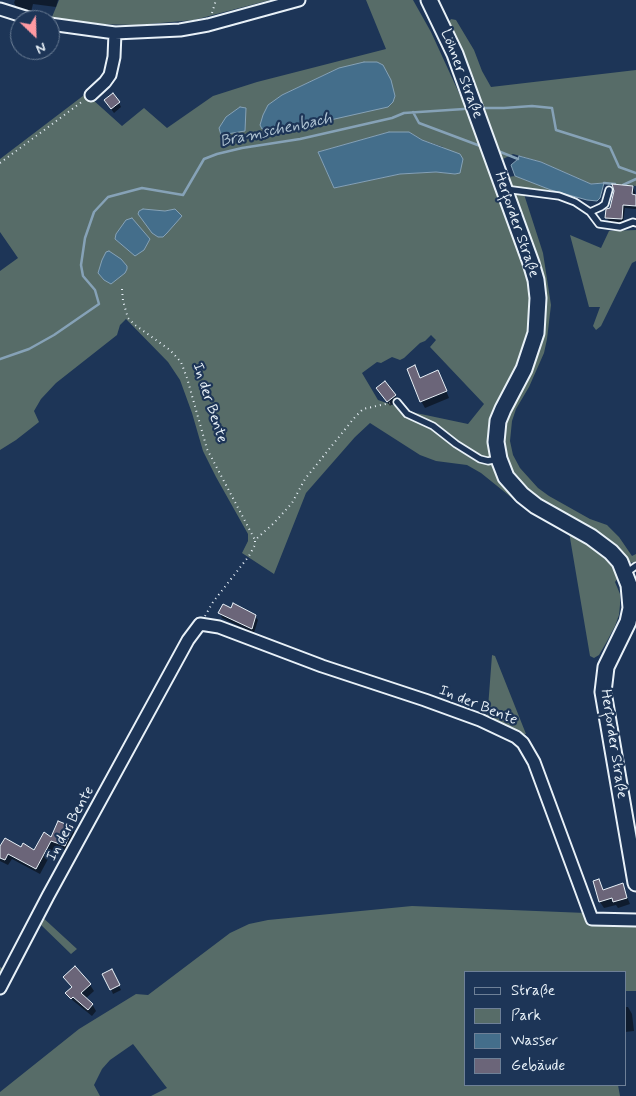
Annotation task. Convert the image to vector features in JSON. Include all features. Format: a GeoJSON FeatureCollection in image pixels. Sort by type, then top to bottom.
{"type":"FeatureCollection","features":[{"type":"Feature","properties":{"kind":"main road","name":"Löhner Straße"},"geometry":{"type":"LineString","coordinates":[[429,0],[455,54],[489,148]]}},
{"type":"Feature","properties":{"kind":"main road","name":"Herforder Straße"},"geometry":{"type":"LineString","coordinates":[[489,148],[531,263],[538,298],[536,333],[528,359],[498,421],[496,442],[498,459],[506,477],[522,495],[536,506],[603,544],[620,562],[631,570],[631,608],[628,622],[606,666],[603,692],[636,883]]}},
{"type":"Feature","properties":{"kind":"street"},"geometry":{"type":"LineString","coordinates":[[60,25],[115,33],[180,30],[299,0]]}},
{"type":"Feature","properties":{"kind":"street"},"geometry":{"type":"LineString","coordinates":[[91,95],[110,75],[114,58],[115,33]]}},
{"type":"Feature","properties":{"kind":"street","name":"In der Bente"},"geometry":{"type":"LineString","coordinates":[[0,988],[188,640],[200,624],[219,627],[322,666],[425,700],[480,720],[516,737],[523,743],[534,762],[592,919],[636,920]]}},
{"type":"Feature","properties":{"kind":"lane"},"geometry":{"type":"LineString","coordinates":[[505,189],[559,196],[575,202],[590,212],[599,224],[620,227],[633,222],[636,223]]}},
{"type":"Feature","properties":{"kind":"lane"},"geometry":{"type":"LineString","coordinates":[[590,212],[605,204],[609,190]]}},
{"type":"Feature","properties":{"kind":"lane"},"geometry":{"type":"LineString","coordinates":[[398,402],[407,414],[429,424],[480,459],[488,461],[498,459]]}},
{"type":"Feature","properties":{"kind":"path"},"geometry":{"type":"LineString","coordinates":[[208,24],[216,0]]}},
{"type":"Feature","properties":{"kind":"path"},"geometry":{"type":"LineString","coordinates":[[0,162],[91,95]]}},
{"type":"Feature","properties":{"kind":"path","name":"In der Bente"},"geometry":{"type":"LineString","coordinates":[[122,289],[128,318],[170,350],[180,362],[187,378],[207,450],[254,540]]}},
{"type":"Feature","properties":{"kind":"path"},"geometry":{"type":"LineString","coordinates":[[200,624],[213,602],[249,556],[255,545],[254,540],[274,523],[292,503],[305,479],[362,410],[398,402]]}},
{"type":"Feature","properties":{"kind":"green space"},"geometry":{"type":"Polygon","coordinates":[[[59,0],[270,0],[194,20],[138,25],[93,24],[60,18],[60,10],[55,10],[59,0]]]}},
{"type":"Feature","properties":{"kind":"green space"},"geometry":{"type":"Polygon","coordinates":[[[366,0],[413,0],[431,32],[465,106],[480,106],[449,22],[451,19],[456,20],[474,50],[491,87],[636,70],[636,186],[604,183],[591,184],[541,162],[513,154],[501,160],[508,177],[515,176],[557,192],[558,195],[522,188],[543,253],[551,305],[544,353],[512,421],[510,441],[513,455],[520,468],[538,488],[590,519],[607,525],[619,537],[632,556],[636,554],[636,570],[632,562],[618,574],[615,582],[620,594],[619,615],[606,643],[599,655],[594,658],[590,656],[569,532],[522,506],[481,473],[467,465],[436,461],[420,455],[370,423],[355,437],[306,493],[274,574],[242,553],[248,541],[248,534],[203,451],[180,380],[168,362],[126,319],[120,325],[117,335],[56,383],[41,399],[34,411],[39,422],[0,450],[0,271],[18,258],[0,232],[0,159],[96,86],[107,74],[109,44],[120,43],[113,78],[114,83],[111,80],[92,99],[122,126],[144,108],[167,128],[213,96],[257,82],[386,49],[366,0]],[[339,68],[282,95],[262,129],[308,125],[339,68]],[[389,132],[318,152],[334,188],[400,174],[436,172],[455,174],[443,147],[422,140],[409,132],[389,132]],[[431,335],[420,343],[404,358],[400,360],[392,357],[381,363],[377,362],[362,373],[378,400],[416,413],[468,424],[484,404],[430,347],[436,340],[431,335]]]}},
{"type":"Feature","properties":{"kind":"green space"},"geometry":{"type":"Polygon","coordinates":[[[636,230],[636,261],[632,263],[601,326],[596,330],[593,326],[600,307],[589,307],[570,235],[601,248],[609,231],[636,230]]]}},
{"type":"Feature","properties":{"kind":"green space"},"geometry":{"type":"Polygon","coordinates":[[[492,655],[495,656],[526,734],[519,735],[487,721],[492,655]]]}},
{"type":"Feature","properties":{"kind":"green space"},"geometry":{"type":"Polygon","coordinates":[[[412,906],[586,913],[636,925],[636,991],[626,991],[626,971],[464,971],[464,1086],[618,1086],[620,1096],[151,1096],[167,1088],[133,1044],[110,1060],[102,1069],[94,1085],[100,1096],[0,1096],[0,1092],[79,1029],[136,994],[148,995],[230,933],[249,924],[268,920],[412,906]]]}},
{"type":"Feature","properties":{"kind":"green space"},"geometry":{"type":"Polygon","coordinates":[[[40,915],[77,949],[71,954],[38,924],[9,977],[0,971],[0,967],[5,970],[40,915]]]}},
{"type":"Feature","properties":{"kind":"water"},"geometry":{"type":"Polygon","coordinates":[[[364,62],[377,62],[383,65],[391,80],[395,96],[393,102],[388,107],[308,125],[262,129],[260,125],[268,105],[282,95],[339,68],[364,62]]]}},
{"type":"Feature","properties":{"kind":"water"},"geometry":{"type":"Polygon","coordinates":[[[240,107],[246,108],[245,131],[221,135],[219,128],[226,117],[240,107]]]}},
{"type":"Feature","properties":{"kind":"water"},"geometry":{"type":"Polygon","coordinates":[[[389,132],[409,132],[422,140],[460,154],[463,159],[460,173],[400,174],[334,188],[318,152],[389,132]]]}},
{"type":"Feature","properties":{"kind":"water"},"geometry":{"type":"Polygon","coordinates":[[[519,156],[541,162],[591,184],[604,183],[600,198],[597,201],[587,200],[551,190],[515,176],[511,165],[519,156]]]}},
{"type":"Feature","properties":{"kind":"water"},"geometry":{"type":"Polygon","coordinates":[[[143,209],[165,211],[175,209],[182,216],[163,237],[158,237],[152,233],[138,214],[143,209]]]}},
{"type":"Feature","properties":{"kind":"water"},"geometry":{"type":"Polygon","coordinates":[[[132,218],[150,239],[144,250],[135,256],[115,239],[116,234],[126,220],[132,218]]]}},
{"type":"Feature","properties":{"kind":"water"},"geometry":{"type":"Polygon","coordinates":[[[109,251],[121,259],[127,266],[125,273],[111,284],[98,273],[106,252],[109,251]]]}},
{"type":"Feature","properties":{"kind":"building"},"geometry":{"type":"Polygon","coordinates":[[[113,93],[120,102],[111,109],[104,100],[113,93]]]}},
{"type":"Feature","properties":{"kind":"building"},"geometry":{"type":"Polygon","coordinates":[[[612,184],[633,186],[632,194],[636,195],[636,206],[623,205],[622,219],[605,218],[606,209],[610,208],[614,191],[612,184]]]}},
{"type":"Feature","properties":{"kind":"building"},"geometry":{"type":"Polygon","coordinates":[[[415,365],[420,378],[438,370],[447,391],[420,402],[407,369],[415,365]]]}},
{"type":"Feature","properties":{"kind":"building"},"geometry":{"type":"Polygon","coordinates":[[[385,381],[396,395],[387,402],[376,388],[385,381]]]}},
{"type":"Feature","properties":{"kind":"building"},"geometry":{"type":"Polygon","coordinates":[[[233,603],[256,615],[252,629],[218,613],[223,604],[231,608],[233,603]]]}},
{"type":"Feature","properties":{"kind":"building"},"geometry":{"type":"Polygon","coordinates":[[[58,821],[73,827],[65,846],[51,841],[36,869],[8,854],[5,860],[0,858],[0,846],[5,838],[21,847],[23,843],[34,850],[44,832],[51,837],[58,821]]]}},
{"type":"Feature","properties":{"kind":"building"},"geometry":{"type":"Polygon","coordinates":[[[599,879],[603,890],[623,883],[627,898],[613,902],[612,898],[599,902],[593,881],[599,879]]]}},
{"type":"Feature","properties":{"kind":"building"},"geometry":{"type":"Polygon","coordinates":[[[75,966],[91,984],[81,993],[93,1004],[88,1010],[73,997],[71,999],[65,993],[72,987],[63,977],[75,966]]]}},
{"type":"Feature","properties":{"kind":"building"},"geometry":{"type":"Polygon","coordinates":[[[112,969],[120,985],[110,990],[102,974],[112,969]]]}},
{"type":"Feature","properties":{"kind":"waterway","name":"Bramschenbach"},"geometry":{"type":"LineString","coordinates":[[482,108],[532,106],[552,108],[556,130],[610,147],[619,167],[636,173]]}},
{"type":"Feature","properties":{"kind":"waterway","name":"Bramschenbach"},"geometry":{"type":"LineString","coordinates":[[0,359],[29,349],[54,335],[99,304],[95,290],[83,276],[81,265],[85,238],[94,212],[108,197],[142,188],[183,195],[204,159],[217,154],[300,139],[392,118],[404,113],[464,109]]}},
{"type":"Feature","properties":{"kind":"waterway"},"geometry":{"type":"LineString","coordinates":[[413,112],[419,123],[483,147]]}},
{"type":"Feature","properties":{"kind":"waterway"},"geometry":{"type":"LineString","coordinates":[[498,151],[518,159]]}},
{"type":"Feature","properties":{"kind":"waterway"},"geometry":{"type":"LineString","coordinates":[[623,185],[636,179]]}},
{"type":"Feature","properties":{"kind":"waterway"},"geometry":{"type":"LineString","coordinates":[[604,183],[615,184]]}}]}
